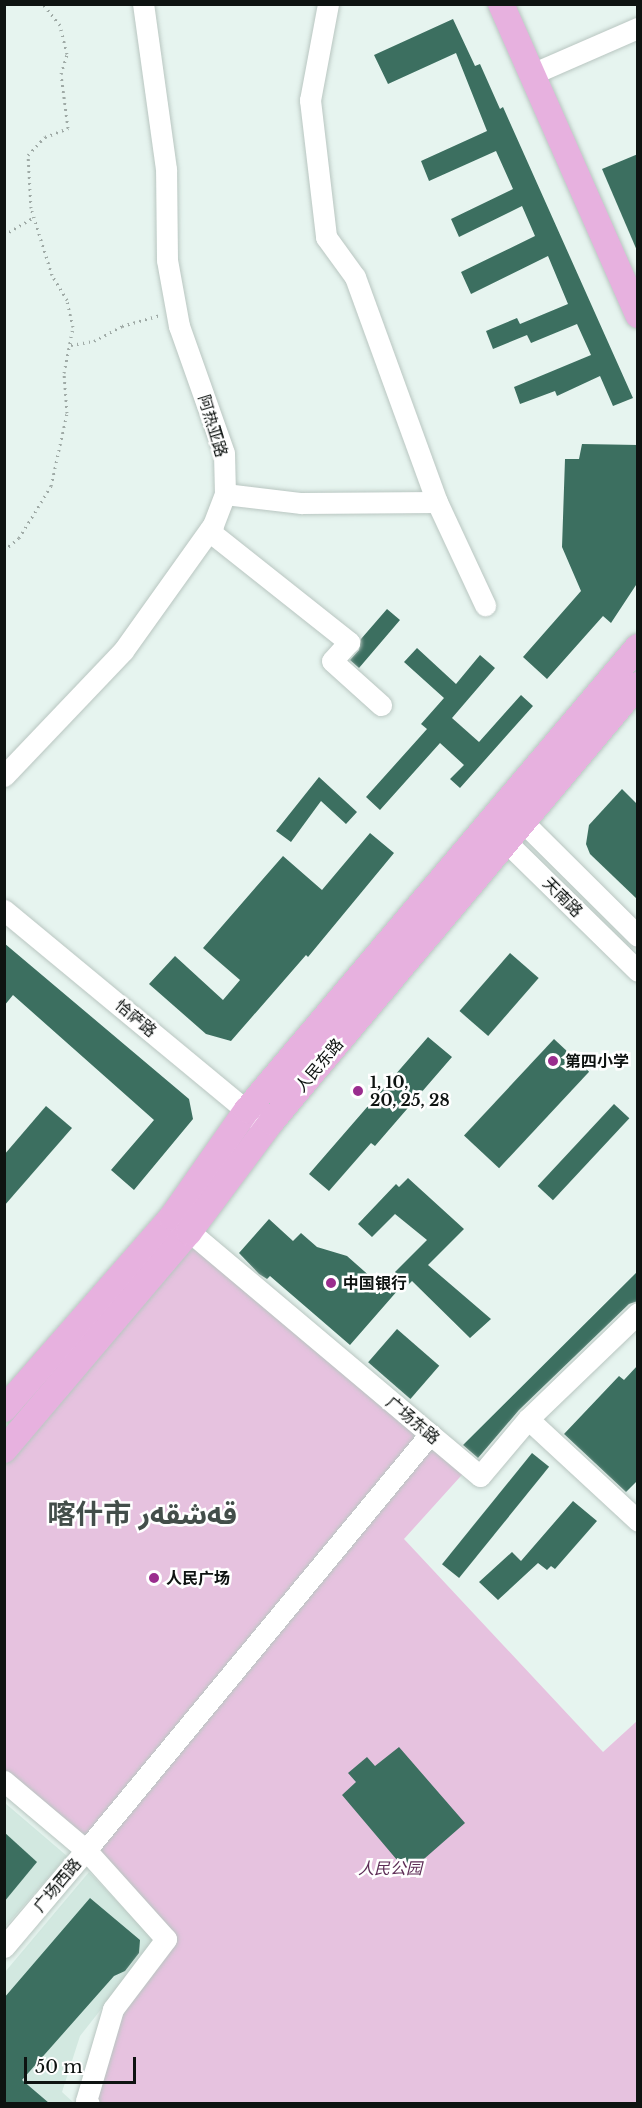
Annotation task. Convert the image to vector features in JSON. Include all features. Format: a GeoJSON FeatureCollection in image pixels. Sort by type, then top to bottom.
{"type":"FeatureCollection","features":[{"type":"Feature","properties":{"kind":"main road"},"geometry":{"type":"LineString","coordinates":[[501,4],[638,315]]}},
{"type":"Feature","properties":{"kind":"main road","name":"人民东路"},"geometry":{"type":"LineString","coordinates":[[4,1409],[180,1224],[267,1127],[507,841],[514,813],[638,647]]}},
{"type":"Feature","properties":{"kind":"main road","name":"人民东路"},"geometry":{"type":"LineString","coordinates":[[4,1450],[180,1224],[247,1110],[488,824],[514,813],[638,685]]}},
{"type":"Feature","properties":{"kind":"street","name":"阿热亚路"},"geometry":{"type":"LineString","coordinates":[[4,776],[123,651],[208,531],[225,494],[224,453],[177,314],[167,260],[166,169],[143,4]]}},
{"type":"Feature","properties":{"kind":"street"},"geometry":{"type":"LineString","coordinates":[[328,4],[310,100],[326,237],[355,277],[437,502],[485,605]]}},
{"type":"Feature","properties":{"kind":"street"},"geometry":{"type":"LineString","coordinates":[[532,74],[638,28]]}},
{"type":"Feature","properties":{"kind":"street"},"geometry":{"type":"LineString","coordinates":[[225,494],[301,503],[437,502]]}},
{"type":"Feature","properties":{"kind":"street"},"geometry":{"type":"LineString","coordinates":[[208,531],[349,642],[332,661],[381,705]]}},
{"type":"Feature","properties":{"kind":"street","name":"天南路"},"geometry":{"type":"LineString","coordinates":[[514,813],[638,936]]}},
{"type":"Feature","properties":{"kind":"street","name":"天南路"},"geometry":{"type":"LineString","coordinates":[[488,824],[638,971]]}},
{"type":"Feature","properties":{"kind":"street","name":"恰萨路"},"geometry":{"type":"LineString","coordinates":[[4,910],[267,1127]]}},
{"type":"Feature","properties":{"kind":"street","name":"广场东路"},"geometry":{"type":"LineString","coordinates":[[180,1224],[480,1476],[528,1419],[638,1313]]}},
{"type":"Feature","properties":{"kind":"street"},"geometry":{"type":"LineString","coordinates":[[528,1419],[638,1521]]}},
{"type":"Feature","properties":{"kind":"street"},"geometry":{"type":"LineString","coordinates":[[89,2103],[86,2101],[113,2008],[166,1939],[86,1850],[430,1434]]}},
{"type":"Feature","properties":{"kind":"street","name":"广场西路"},"geometry":{"type":"LineString","coordinates":[[4,1781],[86,1850],[4,1947]]}},
{"type":"Feature","properties":{"kind":"path"},"geometry":{"type":"LineString","coordinates":[[4,550],[19,538],[51,486],[67,413],[64,373],[74,327],[67,300],[52,276],[34,216],[28,155],[45,137],[68,128],[61,74],[67,54],[60,25],[43,4]]}},
{"type":"Feature","properties":{"kind":"path"},"geometry":{"type":"LineString","coordinates":[[4,235],[34,216]]}},
{"type":"Feature","properties":{"kind":"path"},"geometry":{"type":"LineString","coordinates":[[70,345],[94,341],[152,315],[177,314]]}},
{"type":"Feature","properties":{"kind":"shaded area"},"geometry":{"type":"Polygon","coordinates":[[[5,1803],[67,1856],[5,1927],[5,1803]]]}},
{"type":"Feature","properties":{"kind":"shaded area"},"geometry":{"type":"Polygon","coordinates":[[[89,1872],[155,1941],[80,2036],[62,2092],[74,2103],[5,2104],[5,1972],[89,1872]]]}},
{"type":"Feature","properties":{"kind":"green space","name":"人民公园"},"geometry":{"type":"Polygon","coordinates":[[[189,1232],[469,1467],[404,1539],[603,1752],[637,1721],[637,2103],[89,2103],[113,2009],[165,1939],[5,1781],[5,1450],[189,1232]]]}},
{"type":"Feature","properties":{"kind":"building"},"geometry":{"type":"Polygon","coordinates":[[[453,19],[475,66],[480,64],[500,109],[503,107],[633,398],[613,406],[600,376],[557,396],[555,391],[520,404],[514,387],[591,355],[577,324],[531,343],[527,335],[493,349],[486,331],[517,318],[520,324],[568,304],[548,256],[471,294],[461,272],[535,236],[522,206],[459,237],[451,219],[513,189],[496,151],[429,181],[421,161],[487,131],[456,53],[388,84],[374,55],[453,19]]]}},
{"type":"Feature","properties":{"kind":"building"},"geometry":{"type":"Polygon","coordinates":[[[638,154],[638,253],[602,169],[638,154]]]}},
{"type":"Feature","properties":{"kind":"building"},"geometry":{"type":"Polygon","coordinates":[[[582,444],[638,445],[638,582],[611,623],[603,616],[547,679],[523,657],[581,591],[562,547],[565,459],[579,459],[582,444]]]}},
{"type":"Feature","properties":{"kind":"building"},"geometry":{"type":"Polygon","coordinates":[[[387,609],[400,620],[359,668],[350,660],[359,650],[361,639],[387,609]]]}},
{"type":"Feature","properties":{"kind":"building"},"geometry":{"type":"Polygon","coordinates":[[[417,648],[456,684],[480,655],[495,668],[452,718],[479,742],[521,695],[533,706],[460,788],[450,779],[464,765],[440,743],[380,810],[366,797],[427,729],[421,724],[444,698],[404,662],[417,648]]]}},
{"type":"Feature","properties":{"kind":"building"},"geometry":{"type":"Polygon","coordinates":[[[319,777],[357,812],[346,824],[321,801],[291,842],[276,831],[319,777]]]}},
{"type":"Feature","properties":{"kind":"building"},"geometry":{"type":"Polygon","coordinates":[[[622,789],[638,805],[638,900],[590,854],[586,844],[589,825],[622,789]]]}},
{"type":"Feature","properties":{"kind":"building"},"geometry":{"type":"Polygon","coordinates":[[[370,833],[394,853],[308,957],[306,955],[231,1041],[206,1034],[149,984],[175,956],[223,1000],[240,980],[203,948],[283,856],[322,890],[370,833]]]}},
{"type":"Feature","properties":{"kind":"building"},"geometry":{"type":"Polygon","coordinates":[[[4,943],[189,1099],[193,1119],[134,1190],[111,1170],[154,1120],[13,995],[4,1006],[4,943]]]}},
{"type":"Feature","properties":{"kind":"building"},"geometry":{"type":"Polygon","coordinates":[[[510,953],[539,978],[488,1036],[459,1011],[510,953]]]}},
{"type":"Feature","properties":{"kind":"building"},"geometry":{"type":"Polygon","coordinates":[[[428,1037],[452,1057],[375,1146],[371,1143],[329,1191],[309,1174],[428,1037]]]}},
{"type":"Feature","properties":{"kind":"building","name":"第四小学"},"geometry":{"type":"Polygon","coordinates":[[[554,1039],[589,1072],[499,1168],[464,1136],[554,1039]]]}},
{"type":"Feature","properties":{"kind":"building","name":"第四小学"},"geometry":{"type":"Polygon","coordinates":[[[614,1104],[629,1118],[553,1200],[538,1186],[614,1104]]]}},
{"type":"Feature","properties":{"kind":"building"},"geometry":{"type":"Polygon","coordinates":[[[46,1106],[72,1128],[4,1206],[4,1155],[46,1106]]]}},
{"type":"Feature","properties":{"kind":"building"},"geometry":{"type":"Polygon","coordinates":[[[408,1178],[464,1229],[428,1265],[491,1319],[470,1338],[412,1281],[408,1285],[405,1282],[350,1345],[270,1276],[267,1279],[259,1274],[239,1253],[269,1219],[293,1241],[301,1233],[317,1247],[347,1256],[381,1286],[427,1240],[395,1214],[372,1237],[358,1224],[396,1184],[399,1187],[408,1178]]]}},
{"type":"Feature","properties":{"kind":"building"},"geometry":{"type":"Polygon","coordinates":[[[638,1271],[638,1301],[629,1304],[519,1410],[478,1458],[463,1445],[638,1271]]]}},
{"type":"Feature","properties":{"kind":"building"},"geometry":{"type":"Polygon","coordinates":[[[397,1329],[439,1366],[410,1399],[368,1362],[397,1329]]]}},
{"type":"Feature","properties":{"kind":"building"},"geometry":{"type":"Polygon","coordinates":[[[638,1365],[638,1480],[626,1492],[564,1434],[619,1376],[624,1380],[638,1365]]]}},
{"type":"Feature","properties":{"kind":"building"},"geometry":{"type":"Polygon","coordinates":[[[532,1453],[549,1467],[459,1578],[442,1564],[532,1453]]]}},
{"type":"Feature","properties":{"kind":"building"},"geometry":{"type":"Polygon","coordinates":[[[573,1501],[597,1521],[555,1569],[551,1566],[547,1570],[538,1563],[498,1600],[479,1582],[512,1552],[521,1561],[573,1501]]]}},
{"type":"Feature","properties":{"kind":"building"},"geometry":{"type":"Polygon","coordinates":[[[399,1747],[465,1823],[408,1873],[342,1795],[356,1782],[348,1773],[367,1757],[375,1766],[399,1747]]]}},
{"type":"Feature","properties":{"kind":"building"},"geometry":{"type":"Polygon","coordinates":[[[4,1832],[37,1862],[4,1902],[4,1832]]]}},
{"type":"Feature","properties":{"kind":"building"},"geometry":{"type":"Polygon","coordinates":[[[90,1898],[140,1940],[139,1953],[125,1971],[114,1976],[22,2080],[49,2103],[4,2103],[4,1998],[90,1898]]]}},
{"type":"Feature","properties":{"kind":"place","name":"第四小学"},"geometry":{"type":"Point","coordinates":[553,1061]}},
{"type":"Feature","properties":{"kind":"place","name":"1, 10, 20, 25, 28"},"geometry":{"type":"Point","coordinates":[358,1091]}},
{"type":"Feature","properties":{"kind":"place","name":"中国银行"},"geometry":{"type":"Point","coordinates":[331,1283]}},
{"type":"Feature","properties":{"kind":"place","name":"人民广场"},"geometry":{"type":"Point","coordinates":[154,1578]}},
{"type":"Feature","properties":{"kind":"district","name":"喀什市 قەشقەر"},"geometry":{"type":"Point","coordinates":[142,1515]}}]}
